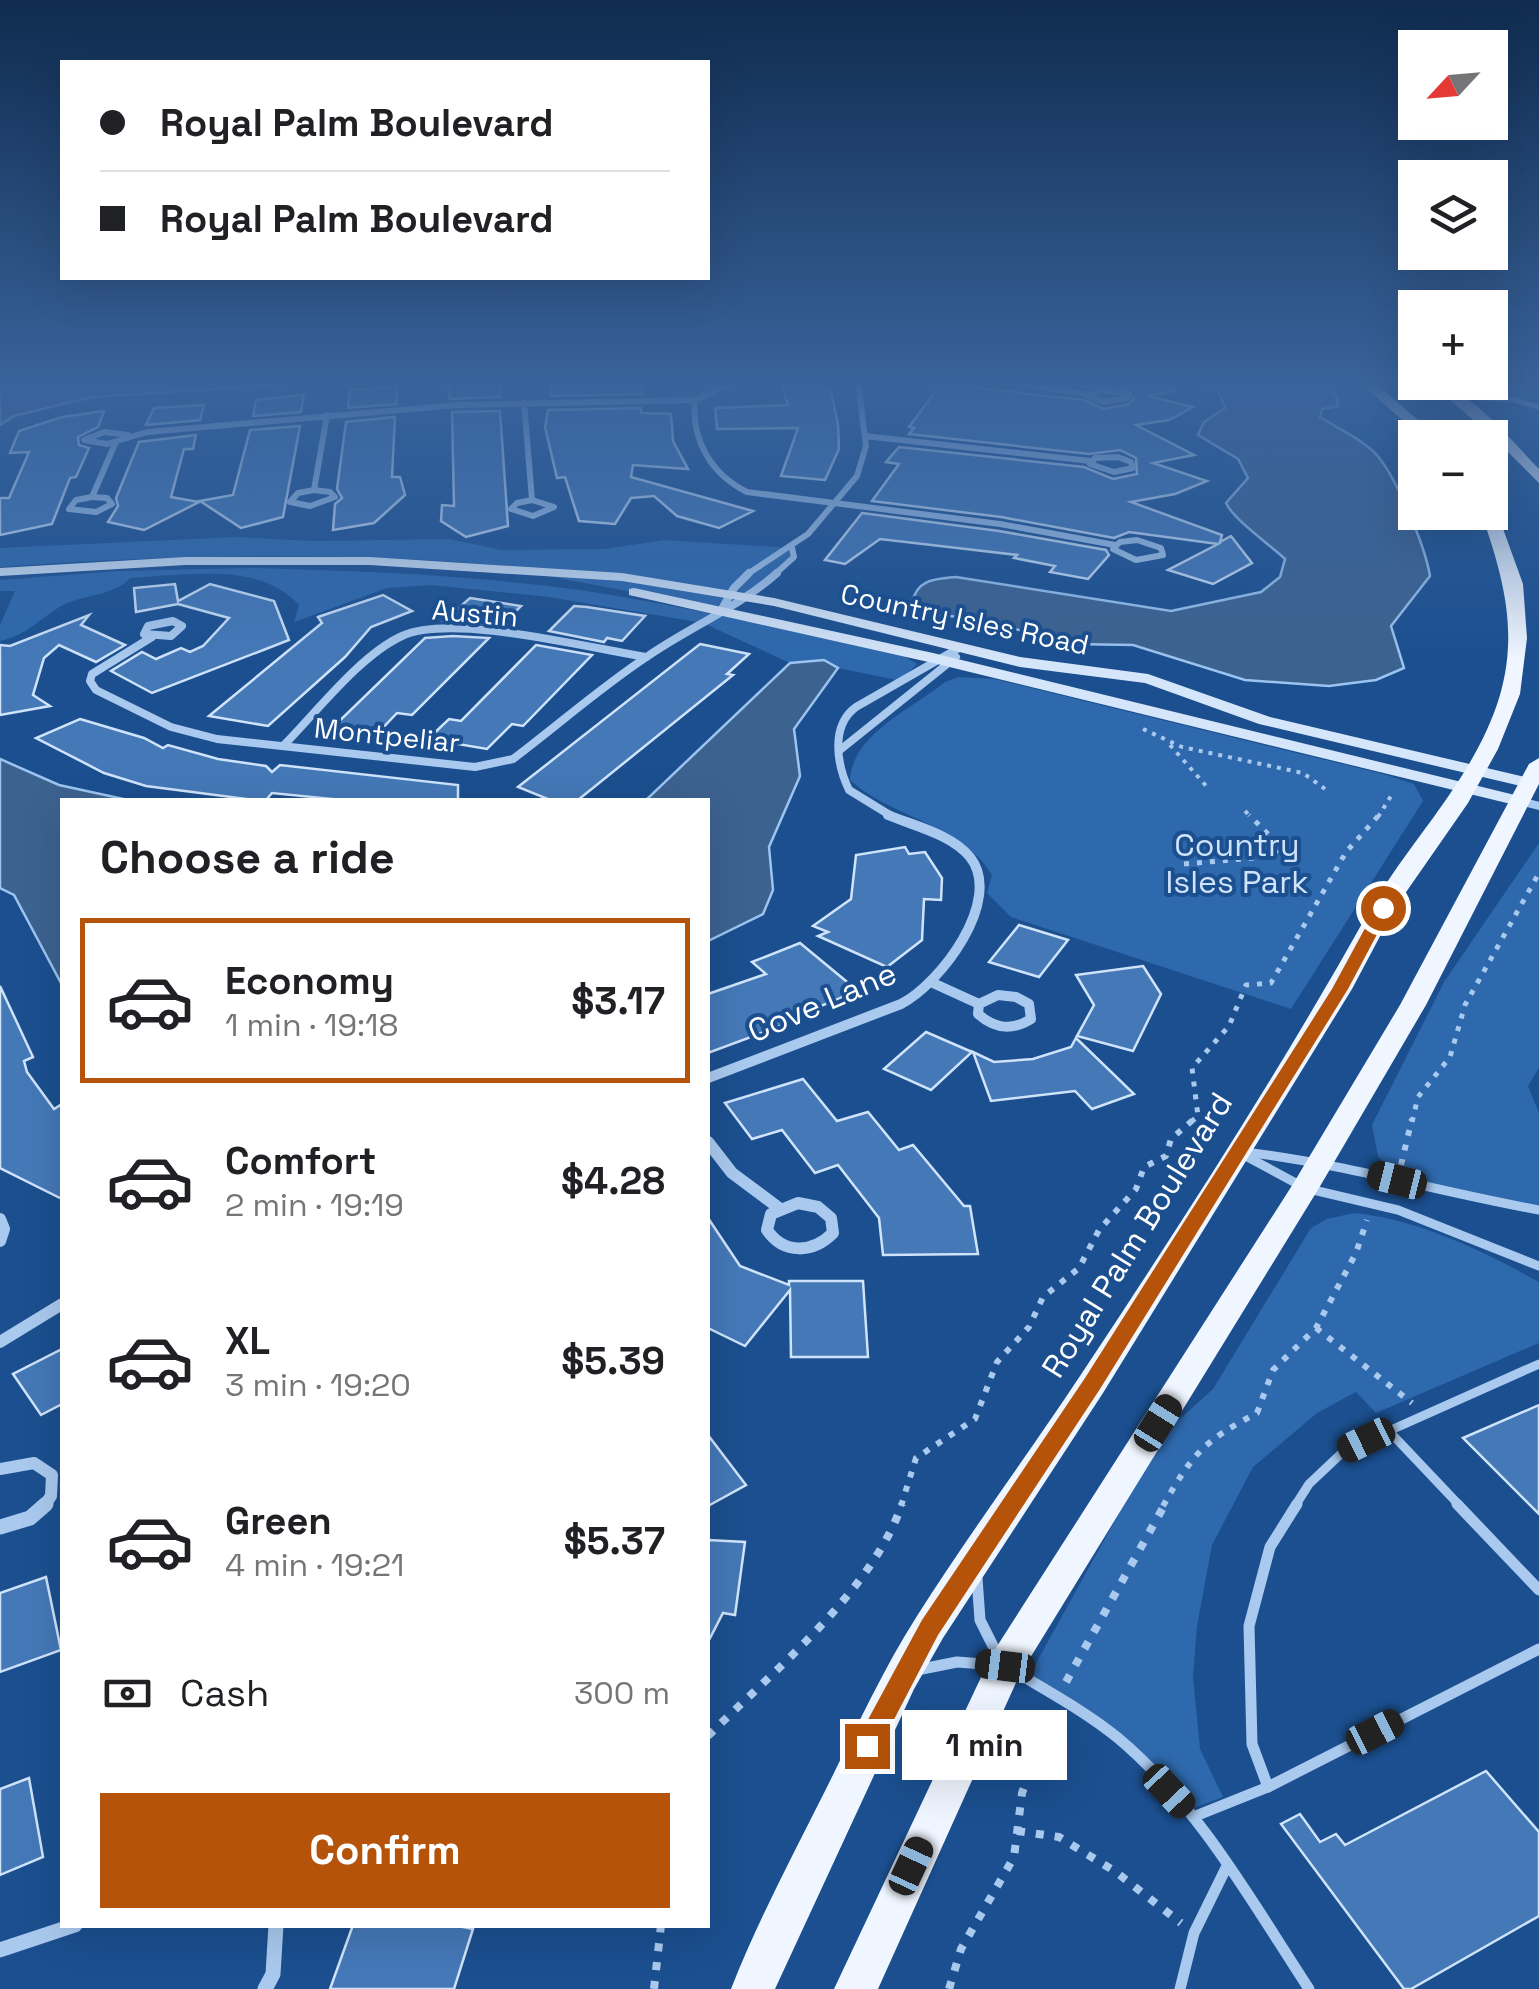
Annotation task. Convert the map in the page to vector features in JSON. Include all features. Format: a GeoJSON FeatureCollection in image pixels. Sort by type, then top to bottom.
{"type":"FeatureCollection","features":[{"type":"Feature","properties":{"kind":"main road","name":"Royal Palm Boulevard"},"geometry":{"type":"LineString","coordinates":[[753,1989],[901,1677],[988,1538],[1092,1384],[1340,989],[1383,908],[1471,779],[1507,705],[1518,638],[1514,584],[1495,530]]}},
{"type":"Feature","properties":{"kind":"main road"},"geometry":{"type":"LineString","coordinates":[[856,1989],[1005,1666],[1305,1188],[1533,788]]}},
{"type":"Feature","properties":{"kind":"street"},"geometry":{"type":"LineString","coordinates":[[92,497],[102,475]]}},
{"type":"Feature","properties":{"kind":"street"},"geometry":{"type":"LineString","coordinates":[[314,490],[317,475]]}},
{"type":"Feature","properties":{"kind":"street"},"geometry":{"type":"LineString","coordinates":[[530,475],[532,500]]}},
{"type":"Feature","properties":{"kind":"street"},"geometry":{"type":"LineString","coordinates":[[724,475],[735,488],[763,495],[1000,524],[1114,545],[1147,542],[1164,552],[1157,558],[1140,560],[1115,553],[1114,545]]}},
{"type":"Feature","properties":{"kind":"street"},"geometry":{"type":"LineString","coordinates":[[750,598],[794,557],[792,548],[837,503],[857,475]]}},
{"type":"Feature","properties":{"kind":"street"},"geometry":{"type":"LineString","coordinates":[[314,490],[330,492],[335,497],[310,506],[290,502],[292,495],[314,490]]}},
{"type":"Feature","properties":{"kind":"street"},"geometry":{"type":"LineString","coordinates":[[92,497],[107,498],[112,504],[96,512],[69,509],[70,503],[92,497]]}},
{"type":"Feature","properties":{"kind":"street"},"geometry":{"type":"LineString","coordinates":[[532,500],[554,507],[548,513],[533,516],[513,512],[513,506],[532,500]]}},
{"type":"Feature","properties":{"kind":"street","name":"Montpeliar"},"geometry":{"type":"LineString","coordinates":[[152,637],[143,631],[153,623],[173,621],[182,626],[171,636],[152,637],[92,674],[90,681],[96,690],[172,727],[217,740],[475,768],[498,766],[726,601],[766,560],[792,548]]}},
{"type":"Feature","properties":{"kind":"street","name":"Country Isles Road"},"geometry":{"type":"LineString","coordinates":[[0,572],[184,561],[370,560],[726,601],[932,658],[956,656],[1020,662],[1166,684],[1265,721],[1471,779]]}},
{"type":"Feature","properties":{"kind":"street","name":"Country Isles Road"},"geometry":{"type":"LineString","coordinates":[[726,601],[750,598],[956,656],[1471,779],[1533,788]]}},
{"type":"Feature","properties":{"kind":"street","name":"Austin"},"geometry":{"type":"LineString","coordinates":[[283,746],[390,644],[420,630],[464,630],[646,657]]}},
{"type":"Feature","properties":{"kind":"street"},"geometry":{"type":"LineString","coordinates":[[840,750],[956,656]]}},
{"type":"Feature","properties":{"kind":"street"},"geometry":{"type":"LineString","coordinates":[[840,750],[842,722],[850,712],[879,697],[932,658]]}},
{"type":"Feature","properties":{"kind":"street","name":"Cove Lane"},"geometry":{"type":"LineString","coordinates":[[710,1077],[895,1006],[933,983],[980,902],[981,876],[968,853],[939,833],[851,794],[842,775],[840,750]]}},
{"type":"Feature","properties":{"kind":"street"},"geometry":{"type":"LineString","coordinates":[[933,983],[979,1004]]}},
{"type":"Feature","properties":{"kind":"street"},"geometry":{"type":"LineString","coordinates":[[1007,995],[1029,1004],[1033,1014],[1018,1027],[998,1027],[978,1014],[979,1004],[990,996],[1007,995]]}},
{"type":"Feature","properties":{"kind":"street"},"geometry":{"type":"LineString","coordinates":[[710,1145],[732,1174],[779,1208]]}},
{"type":"Feature","properties":{"kind":"street"},"geometry":{"type":"LineString","coordinates":[[798,1203],[818,1207],[831,1218],[833,1232],[822,1245],[811,1248],[778,1244],[770,1238],[767,1222],[779,1208],[798,1203]]}},
{"type":"Feature","properties":{"kind":"street"},"geometry":{"type":"LineString","coordinates":[[0,1219],[4,1229],[0,1241]]}},
{"type":"Feature","properties":{"kind":"street"},"geometry":{"type":"LineString","coordinates":[[0,1342],[60,1305]]}},
{"type":"Feature","properties":{"kind":"street"},"geometry":{"type":"LineString","coordinates":[[0,1469],[34,1463],[52,1475],[54,1485],[44,1508],[32,1517],[0,1527]]}},
{"type":"Feature","properties":{"kind":"street"},"geometry":{"type":"LineString","coordinates":[[0,1950],[66,1928]]}},
{"type":"Feature","properties":{"kind":"street"},"geometry":{"type":"LineString","coordinates":[[265,1989],[273,1974],[276,1928]]}},
{"type":"Feature","properties":{"kind":"lane"},"geometry":{"type":"LineString","coordinates":[[1236,1150],[1321,1161],[1539,1210]]}},
{"type":"Feature","properties":{"kind":"lane"},"geometry":{"type":"LineString","coordinates":[[1236,1150],[1305,1188],[1451,1229],[1539,1266]]}},
{"type":"Feature","properties":{"kind":"lane"},"geometry":{"type":"LineString","coordinates":[[1268,1786],[1252,1744],[1249,1626],[1270,1547],[1309,1484],[1344,1451],[1539,1364]]}},
{"type":"Feature","properties":{"kind":"lane"},"geometry":{"type":"LineString","coordinates":[[1388,1430],[1539,1590]]}},
{"type":"Feature","properties":{"kind":"lane"},"geometry":{"type":"LineString","coordinates":[[988,1538],[977,1580],[976,1611],[986,1638],[1005,1666]]}},
{"type":"Feature","properties":{"kind":"lane"},"geometry":{"type":"LineString","coordinates":[[1193,1817],[1268,1786],[1539,1649]]}},
{"type":"Feature","properties":{"kind":"lane"},"geometry":{"type":"LineString","coordinates":[[901,1677],[932,1664],[967,1661],[1005,1666],[1058,1696],[1121,1740],[1193,1817],[1309,1989]]}},
{"type":"Feature","properties":{"kind":"lane"},"geometry":{"type":"LineString","coordinates":[[1180,1989],[1194,1933],[1226,1866]]}},
{"type":"Feature","properties":{"kind":"path"},"geometry":{"type":"LineString","coordinates":[[1134,726],[1167,742],[1249,764],[1303,773],[1325,789]]}},
{"type":"Feature","properties":{"kind":"path"},"geometry":{"type":"LineString","coordinates":[[1167,742],[1208,788]]}},
{"type":"Feature","properties":{"kind":"path"},"geometry":{"type":"LineString","coordinates":[[710,1734],[817,1628],[875,1560],[900,1510],[916,1458],[974,1418],[997,1362],[1030,1327],[1042,1297],[1079,1268],[1099,1230],[1136,1189],[1144,1168],[1166,1156],[1171,1139],[1198,1116],[1192,1068],[1230,1026],[1246,985],[1270,982],[1346,852],[1371,828],[1391,796]]}},
{"type":"Feature","properties":{"kind":"path"},"geometry":{"type":"LineString","coordinates":[[1184,864],[1266,857],[1278,850],[1279,845],[1245,811]]}},
{"type":"Feature","properties":{"kind":"path"},"geometry":{"type":"LineString","coordinates":[[1397,1180],[1418,1097],[1450,1057],[1466,1005],[1539,873]]}},
{"type":"Feature","properties":{"kind":"path"},"geometry":{"type":"LineString","coordinates":[[949,1989],[961,1949],[1014,1857],[1022,1793],[1058,1696],[1180,1476],[1210,1438],[1257,1413],[1273,1370],[1316,1328],[1356,1253],[1369,1215],[1380,1206]]}},
{"type":"Feature","properties":{"kind":"path"},"geometry":{"type":"LineString","coordinates":[[1316,1328],[1424,1414]]}},
{"type":"Feature","properties":{"kind":"path"},"geometry":{"type":"LineString","coordinates":[[1017,1831],[1060,1837],[1116,1872],[1194,1933]]}},
{"type":"Feature","properties":{"kind":"path"},"geometry":{"type":"LineString","coordinates":[[654,1989],[662,1928]]}},
{"type":"Feature","properties":{"kind":"green space"},"geometry":{"type":"Polygon","coordinates":[[[236,537],[314,541],[450,539],[501,550],[605,549],[664,540],[792,548],[794,557],[750,597],[729,593],[722,609],[532,573],[558,571],[488,564],[279,556],[0,567],[0,548],[236,537]]]}},
{"type":"Feature","properties":{"kind":"green space"},"geometry":{"type":"Polygon","coordinates":[[[253,568],[457,577],[579,590],[700,611],[900,654],[917,664],[901,681],[838,668],[824,660],[790,663],[703,623],[549,597],[432,585],[387,588],[294,622],[299,605],[282,591],[242,576],[219,574],[130,578],[107,592],[71,601],[26,630],[0,641],[0,625],[15,591],[0,591],[0,580],[120,571],[253,568]]]}},
{"type":"Feature","properties":{"kind":"green space","name":"Country Isles Park"},"geometry":{"type":"Polygon","coordinates":[[[959,677],[994,679],[1383,774],[1414,784],[1423,801],[1291,1009],[1011,917],[987,893],[992,875],[963,844],[886,804],[850,780],[853,764],[872,736],[945,682],[959,677]]]}},
{"type":"Feature","properties":{"kind":"green space"},"geometry":{"type":"Polygon","coordinates":[[[1539,843],[1539,1068],[1528,1086],[1539,1113],[1539,1210],[1397,1180],[1378,1156],[1372,1125],[1444,982],[1539,843]]]}},
{"type":"Feature","properties":{"kind":"green space"},"geometry":{"type":"Polygon","coordinates":[[[1354,1213],[1402,1222],[1450,1238],[1539,1282],[1539,1343],[1376,1413],[1356,1392],[1317,1413],[1253,1467],[1212,1545],[1197,1626],[1193,1677],[1200,1749],[1223,1797],[1193,1808],[1125,1737],[1030,1674],[1163,1434],[1213,1389],[1311,1228],[1327,1219],[1354,1213]]]}},
{"type":"Feature","properties":{"kind":"shaded area"},"geometry":{"type":"Polygon","coordinates":[[[1246,475],[1390,475],[1398,490],[1398,530],[1416,530],[1430,576],[1391,626],[1404,668],[1376,680],[1329,686],[1245,680],[1133,645],[1071,644],[974,618],[935,615],[912,603],[923,585],[956,577],[1171,611],[1261,592],[1280,577],[1285,559],[1226,503],[1248,478],[1246,475]]]}},
{"type":"Feature","properties":{"kind":"shaded area"},"geometry":{"type":"Polygon","coordinates":[[[824,660],[838,668],[794,729],[800,776],[769,847],[773,890],[763,914],[710,940],[710,798],[648,798],[790,663],[824,660]]]}},
{"type":"Feature","properties":{"kind":"shaded area"},"geometry":{"type":"Polygon","coordinates":[[[0,759],[59,785],[119,798],[60,798],[60,981],[14,895],[0,888],[0,759]]]}},
{"type":"Feature","properties":{"kind":"building"},"geometry":{"type":"Polygon","coordinates":[[[19,475],[77,475],[70,478],[52,524],[0,535],[0,498],[9,498],[19,475]]]}},
{"type":"Feature","properties":{"kind":"building"},"geometry":{"type":"Polygon","coordinates":[[[126,475],[177,475],[171,497],[199,502],[144,530],[108,522],[118,506],[116,498],[126,475]]]}},
{"type":"Feature","properties":{"kind":"building"},"geometry":{"type":"Polygon","coordinates":[[[238,475],[291,475],[283,517],[241,528],[200,501],[233,495],[238,475]]]}},
{"type":"Feature","properties":{"kind":"building"},"geometry":{"type":"Polygon","coordinates":[[[339,475],[392,475],[400,477],[405,495],[374,523],[333,530],[335,504],[342,498],[337,489],[339,475]]]}},
{"type":"Feature","properties":{"kind":"building"},"geometry":{"type":"Polygon","coordinates":[[[453,475],[504,475],[508,526],[466,537],[441,521],[442,505],[454,506],[453,475]]]}},
{"type":"Feature","properties":{"kind":"building"},"geometry":{"type":"Polygon","coordinates":[[[556,475],[631,475],[753,511],[719,528],[677,516],[654,496],[631,498],[615,524],[579,521],[565,477],[556,475]]]}},
{"type":"Feature","properties":{"kind":"building"},"geometry":{"type":"Polygon","coordinates":[[[781,475],[827,475],[825,480],[781,475]]]}},
{"type":"Feature","properties":{"kind":"building"},"geometry":{"type":"Polygon","coordinates":[[[891,475],[1103,475],[1113,479],[1133,475],[1188,475],[1207,481],[1175,494],[1131,502],[1222,535],[1220,542],[1231,536],[1252,563],[1213,584],[1168,570],[1218,544],[1129,532],[1114,538],[1001,517],[872,501],[891,475]]]}},
{"type":"Feature","properties":{"kind":"building"},"geometry":{"type":"Polygon","coordinates":[[[862,513],[999,531],[1106,550],[1109,555],[1088,579],[1050,572],[1055,566],[1014,558],[1017,555],[880,539],[845,564],[825,560],[862,513]]]}},
{"type":"Feature","properties":{"kind":"building"},"geometry":{"type":"Polygon","coordinates":[[[175,584],[178,601],[210,584],[274,601],[289,640],[152,693],[111,671],[142,652],[156,659],[181,648],[190,652],[203,646],[229,618],[178,604],[136,612],[134,588],[175,584]]]}},
{"type":"Feature","properties":{"kind":"building"},"geometry":{"type":"Polygon","coordinates":[[[383,595],[412,611],[371,627],[345,657],[268,726],[209,716],[322,623],[318,617],[383,595]]]}},
{"type":"Feature","properties":{"kind":"building"},"geometry":{"type":"Polygon","coordinates":[[[470,598],[521,606],[502,625],[444,621],[470,598]]]}},
{"type":"Feature","properties":{"kind":"building"},"geometry":{"type":"Polygon","coordinates":[[[574,606],[645,616],[622,641],[607,638],[604,642],[549,631],[574,606]]]}},
{"type":"Feature","properties":{"kind":"building"},"geometry":{"type":"Polygon","coordinates":[[[89,615],[81,625],[125,645],[96,662],[59,645],[44,658],[33,695],[50,706],[0,715],[0,645],[10,646],[89,615]]]}},
{"type":"Feature","properties":{"kind":"building"},"geometry":{"type":"Polygon","coordinates":[[[425,638],[489,638],[412,715],[397,713],[376,735],[331,729],[425,638]]]}},
{"type":"Feature","properties":{"kind":"building"},"geometry":{"type":"Polygon","coordinates":[[[700,644],[749,654],[727,674],[733,675],[580,798],[545,798],[518,787],[700,644]]]}},
{"type":"Feature","properties":{"kind":"building"},"geometry":{"type":"Polygon","coordinates":[[[536,645],[592,655],[523,726],[512,724],[487,749],[428,739],[449,719],[461,721],[536,645]]]}},
{"type":"Feature","properties":{"kind":"building"},"geometry":{"type":"Polygon","coordinates":[[[80,719],[144,738],[163,748],[168,745],[218,759],[266,766],[272,772],[280,765],[458,785],[458,798],[322,798],[272,793],[268,798],[239,798],[146,786],[104,773],[36,738],[80,719]]]}},
{"type":"Feature","properties":{"kind":"building"},"geometry":{"type":"Polygon","coordinates":[[[905,847],[909,854],[925,852],[942,878],[941,900],[924,899],[922,940],[887,967],[818,936],[828,932],[813,926],[851,899],[856,855],[905,847]]]}},
{"type":"Feature","properties":{"kind":"building"},"geometry":{"type":"Polygon","coordinates":[[[1019,925],[1068,940],[1039,977],[989,962],[1019,925]]]}},
{"type":"Feature","properties":{"kind":"building"},"geometry":{"type":"Polygon","coordinates":[[[800,943],[858,991],[796,1016],[799,1019],[710,1052],[710,993],[766,974],[752,962],[800,943]]]}},
{"type":"Feature","properties":{"kind":"building"},"geometry":{"type":"Polygon","coordinates":[[[1143,966],[1161,994],[1133,1051],[1077,1036],[1094,1005],[1076,975],[1143,966]]]}},
{"type":"Feature","properties":{"kind":"building"},"geometry":{"type":"Polygon","coordinates":[[[0,986],[33,1057],[24,1061],[27,1072],[54,1109],[60,1105],[60,1198],[0,1168],[0,986]]]}},
{"type":"Feature","properties":{"kind":"building"},"geometry":{"type":"Polygon","coordinates":[[[926,1032],[972,1052],[931,1090],[884,1069],[926,1032]]]}},
{"type":"Feature","properties":{"kind":"building"},"geometry":{"type":"Polygon","coordinates":[[[1076,1038],[1134,1094],[1092,1109],[1075,1091],[991,1101],[973,1052],[994,1062],[1033,1059],[1071,1047],[1076,1038]]]}},
{"type":"Feature","properties":{"kind":"building"},"geometry":{"type":"Polygon","coordinates":[[[803,1079],[837,1121],[868,1112],[899,1150],[913,1145],[964,1206],[970,1206],[978,1254],[883,1255],[879,1218],[838,1165],[815,1173],[782,1130],[752,1139],[725,1103],[803,1079]]]}},
{"type":"Feature","properties":{"kind":"building"},"geometry":{"type":"Polygon","coordinates":[[[710,1221],[740,1266],[789,1285],[789,1281],[863,1281],[868,1357],[791,1357],[790,1290],[745,1346],[710,1329],[710,1221]]]}},
{"type":"Feature","properties":{"kind":"building"},"geometry":{"type":"Polygon","coordinates":[[[60,1350],[60,1405],[41,1415],[13,1374],[60,1350]]]}},
{"type":"Feature","properties":{"kind":"building"},"geometry":{"type":"Polygon","coordinates":[[[1539,1405],[1539,1514],[1463,1438],[1539,1405]]]}},
{"type":"Feature","properties":{"kind":"building"},"geometry":{"type":"Polygon","coordinates":[[[710,1438],[746,1485],[710,1505],[710,1438]]]}},
{"type":"Feature","properties":{"kind":"building"},"geometry":{"type":"Polygon","coordinates":[[[710,1540],[745,1542],[735,1615],[723,1613],[710,1638],[710,1540]]]}},
{"type":"Feature","properties":{"kind":"building"},"geometry":{"type":"Polygon","coordinates":[[[46,1577],[60,1650],[0,1672],[0,1593],[46,1577]]]}},
{"type":"Feature","properties":{"kind":"building"},"geometry":{"type":"Polygon","coordinates":[[[1486,1771],[1539,1832],[1539,1916],[1411,1989],[1404,1989],[1281,1824],[1300,1814],[1320,1842],[1336,1834],[1345,1845],[1486,1771]]]}},
{"type":"Feature","properties":{"kind":"building"},"geometry":{"type":"Polygon","coordinates":[[[29,1778],[43,1857],[0,1875],[0,1789],[29,1778]]]}},
{"type":"Feature","properties":{"kind":"building"},"geometry":{"type":"Polygon","coordinates":[[[352,1928],[473,1929],[454,1989],[330,1989],[352,1928]]]}},
{"type":"Feature","properties":{"kind":"route"},"geometry":{"type":"LineString","coordinates":[[867,1746],[930,1627],[1092,1384],[1340,989],[1383,908]]}}]}
